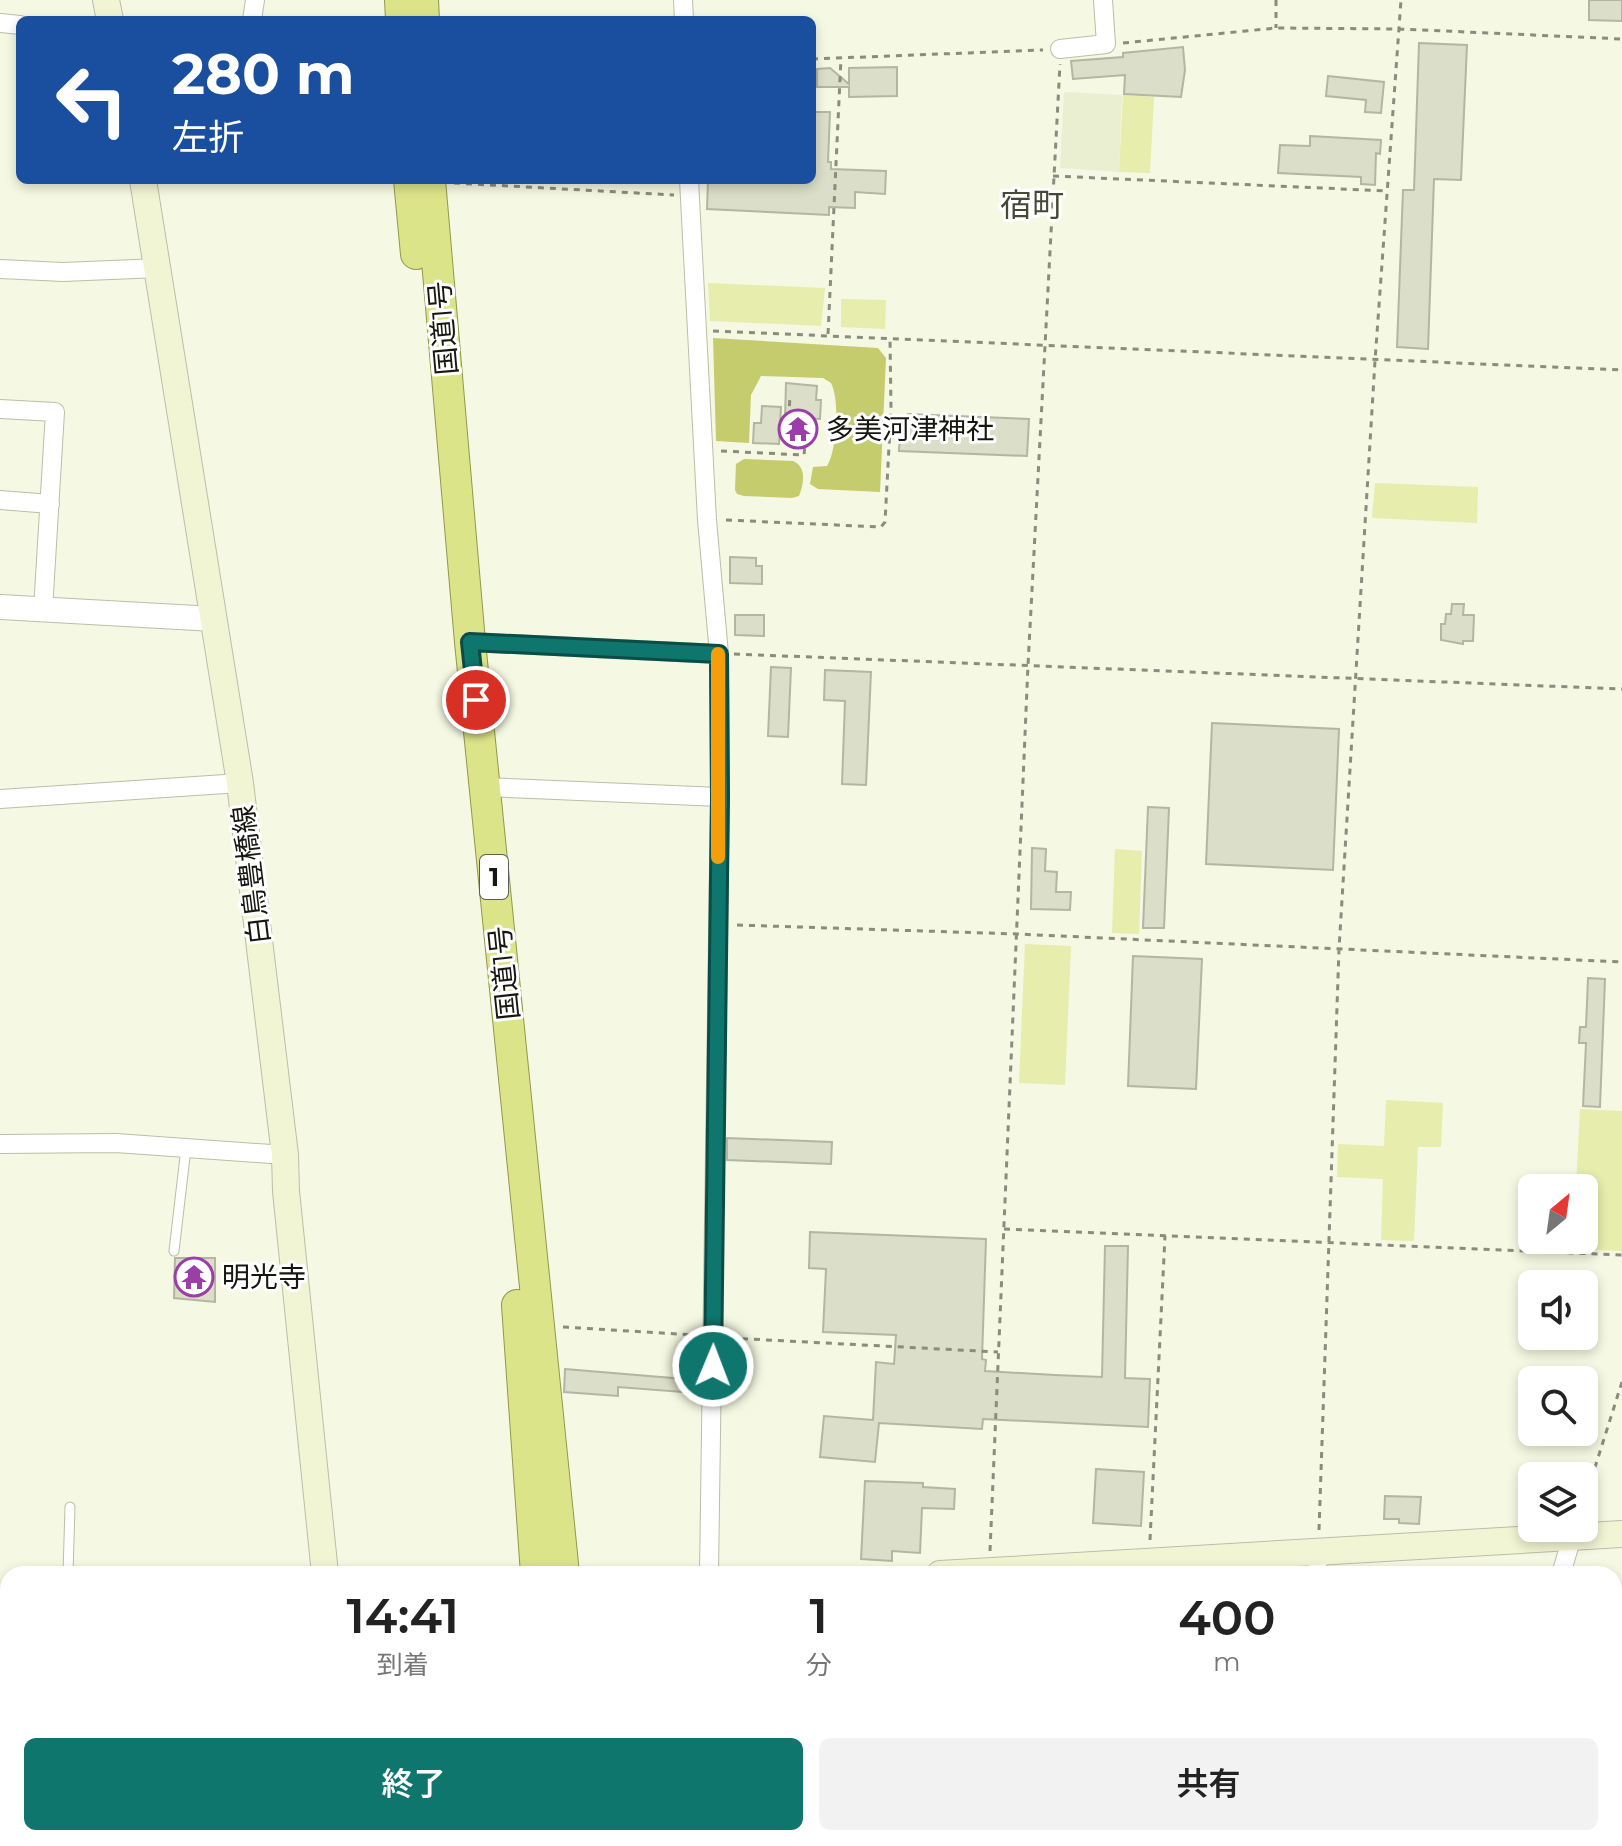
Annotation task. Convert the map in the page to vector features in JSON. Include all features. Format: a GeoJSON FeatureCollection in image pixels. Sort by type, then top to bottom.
{"type":"FeatureCollection","features":[{"type":"Feature","properties":{"kind":"highway","name":"国道1号"},"geometry":{"type":"LineString","coordinates":[[423,184],[563,1566]]}},
{"type":"Feature","properties":{"kind":"highway","name":"国道1号"},"geometry":{"type":"LineString","coordinates":[[423,184],[510,1211],[535,1566]]}},
{"type":"Feature","properties":{"kind":"main road","name":"白鳥豊橋線"},"geometry":{"type":"LineString","coordinates":[[144,184],[240,783],[285,1155],[286,1191],[324,1566]]}},
{"type":"Feature","properties":{"kind":"main road"},"geometry":{"type":"LineString","coordinates":[[1598,1535],[1622,1534]]}},
{"type":"Feature","properties":{"kind":"main road"},"geometry":{"type":"LineString","coordinates":[[1085,1566],[1149,1562],[1317,1563],[1523,1542]]}},
{"type":"Feature","properties":{"kind":"street"},"geometry":{"type":"LineString","coordinates":[[1060,49],[1106,44],[1103,0]]}},
{"type":"Feature","properties":{"kind":"street"},"geometry":{"type":"LineString","coordinates":[[689,188],[707,520],[719,654],[720,797],[709,1566]]}},
{"type":"Feature","properties":{"kind":"street"},"geometry":{"type":"LineString","coordinates":[[0,269],[63,272],[159,268]]}},
{"type":"Feature","properties":{"kind":"street"},"geometry":{"type":"LineString","coordinates":[[0,409],[55,412],[43,610]]}},
{"type":"Feature","properties":{"kind":"street"},"geometry":{"type":"LineString","coordinates":[[0,500],[50,504]]}},
{"type":"Feature","properties":{"kind":"street"},"geometry":{"type":"LineString","coordinates":[[0,607],[214,619]]}},
{"type":"Feature","properties":{"kind":"street"},"geometry":{"type":"LineString","coordinates":[[470,642],[719,654]]}},
{"type":"Feature","properties":{"kind":"street"},"geometry":{"type":"LineString","coordinates":[[0,799],[240,783]]}},
{"type":"Feature","properties":{"kind":"street"},"geometry":{"type":"LineString","coordinates":[[485,787],[720,797]]}},
{"type":"Feature","properties":{"kind":"street"},"geometry":{"type":"LineString","coordinates":[[0,1144],[116,1143],[285,1155]]}},
{"type":"Feature","properties":{"kind":"street"},"geometry":{"type":"LineString","coordinates":[[1563,1566],[1571,1542]]}},
{"type":"Feature","properties":{"kind":"lane"},"geometry":{"type":"LineString","coordinates":[[174,1251],[186,1148]]}},
{"type":"Feature","properties":{"kind":"lane"},"geometry":{"type":"LineString","coordinates":[[68,1566],[70,1507]]}},
{"type":"Feature","properties":{"kind":"path"},"geometry":{"type":"LineString","coordinates":[[1276,0],[1276,28]]}},
{"type":"Feature","properties":{"kind":"path"},"geometry":{"type":"LineString","coordinates":[[1317,1563],[1339,949],[1375,361],[1401,0]]}},
{"type":"Feature","properties":{"kind":"path"},"geometry":{"type":"LineString","coordinates":[[1106,44],[1276,28],[1400,29],[1622,39]]}},
{"type":"Feature","properties":{"kind":"path"},"geometry":{"type":"LineString","coordinates":[[816,59],[1060,49],[1028,665],[990,1566]]}},
{"type":"Feature","properties":{"kind":"path"},"geometry":{"type":"LineString","coordinates":[[828,335],[841,58]]}},
{"type":"Feature","properties":{"kind":"path"},"geometry":{"type":"LineString","coordinates":[[1053,176],[1388,191]]}},
{"type":"Feature","properties":{"kind":"path"},"geometry":{"type":"LineString","coordinates":[[537,184],[689,188]]}},
{"type":"Feature","properties":{"kind":"path"},"geometry":{"type":"LineString","coordinates":[[698,330],[1622,370]]}},
{"type":"Feature","properties":{"kind":"path"},"geometry":{"type":"LineString","coordinates":[[707,520],[881,527],[885,522],[891,409],[890,339]]}},
{"type":"Feature","properties":{"kind":"path"},"geometry":{"type":"LineString","coordinates":[[788,430],[790,396]]}},
{"type":"Feature","properties":{"kind":"path"},"geometry":{"type":"LineString","coordinates":[[717,450],[804,455],[807,422]]}},
{"type":"Feature","properties":{"kind":"path"},"geometry":{"type":"LineString","coordinates":[[781,429],[806,431]]}},
{"type":"Feature","properties":{"kind":"path"},"geometry":{"type":"LineString","coordinates":[[719,654],[1622,689]]}},
{"type":"Feature","properties":{"kind":"path"},"geometry":{"type":"LineString","coordinates":[[717,924],[1017,934],[1622,962]]}},
{"type":"Feature","properties":{"kind":"path"},"geometry":{"type":"LineString","coordinates":[[1004,1229],[1622,1255]]}},
{"type":"Feature","properties":{"kind":"path"},"geometry":{"type":"LineString","coordinates":[[1149,1562],[1165,1236]]}},
{"type":"Feature","properties":{"kind":"path"},"geometry":{"type":"LineString","coordinates":[[539,1325],[998,1352]]}},
{"type":"Feature","properties":{"kind":"path"},"geometry":{"type":"LineString","coordinates":[[1597,1462],[1622,1383]]}},
{"type":"Feature","properties":{"kind":"shaded area"},"geometry":{"type":"Polygon","coordinates":[[[1064,92],[1122,95],[1119,172],[1060,168],[1064,92]]]}},
{"type":"Feature","properties":{"kind":"green space"},"geometry":{"type":"Polygon","coordinates":[[[1123,95],[1154,97],[1150,173],[1119,172],[1123,95]]]}},
{"type":"Feature","properties":{"kind":"green space"},"geometry":{"type":"Polygon","coordinates":[[[708,283],[825,288],[821,326],[710,321],[708,283]]]}},
{"type":"Feature","properties":{"kind":"green space"},"geometry":{"type":"Polygon","coordinates":[[[841,299],[886,300],[885,329],[841,327],[841,299]]]}},
{"type":"Feature","properties":{"kind":"green space"},"geometry":{"type":"Polygon","coordinates":[[[713,338],[878,348],[886,358],[880,492],[818,489],[810,484],[813,467],[827,466],[835,437],[834,391],[831,383],[823,378],[761,376],[751,395],[749,443],[716,441],[713,338]]]}},
{"type":"Feature","properties":{"kind":"green space"},"geometry":{"type":"Polygon","coordinates":[[[744,459],[793,461],[801,467],[803,476],[799,496],[737,494],[736,464],[744,459]]]}},
{"type":"Feature","properties":{"kind":"green space"},"geometry":{"type":"Polygon","coordinates":[[[1375,483],[1478,487],[1477,523],[1372,518],[1375,483]]]}},
{"type":"Feature","properties":{"kind":"green space"},"geometry":{"type":"Polygon","coordinates":[[[1115,849],[1142,851],[1139,934],[1112,933],[1115,849]]]}},
{"type":"Feature","properties":{"kind":"green space"},"geometry":{"type":"Polygon","coordinates":[[[1025,944],[1071,946],[1065,1085],[1019,1083],[1025,944]]]}},
{"type":"Feature","properties":{"kind":"green space"},"geometry":{"type":"Polygon","coordinates":[[[1386,1100],[1443,1103],[1441,1147],[1418,1147],[1414,1241],[1381,1240],[1383,1179],[1337,1177],[1338,1144],[1384,1146],[1386,1100]]]}},
{"type":"Feature","properties":{"kind":"green space"},"geometry":{"type":"Polygon","coordinates":[[[1580,1109],[1622,1111],[1622,1251],[1598,1250],[1598,1174],[1577,1174],[1580,1109]]]}},
{"type":"Feature","properties":{"kind":"building"},"geometry":{"type":"Polygon","coordinates":[[[1589,0],[1622,0],[1622,21],[1589,20],[1589,0]]]}},
{"type":"Feature","properties":{"kind":"building"},"geometry":{"type":"Polygon","coordinates":[[[1419,43],[1467,45],[1461,180],[1434,179],[1428,349],[1397,347],[1403,190],[1414,190],[1419,43]]]}},
{"type":"Feature","properties":{"kind":"building"},"geometry":{"type":"Polygon","coordinates":[[[1183,47],[1185,70],[1181,97],[1124,94],[1125,75],[1073,79],[1071,61],[1123,57],[1123,53],[1183,47]]]}},
{"type":"Feature","properties":{"kind":"building"},"geometry":{"type":"Polygon","coordinates":[[[897,67],[897,96],[849,97],[849,87],[817,87],[817,69],[830,68],[849,84],[849,68],[897,67]]]}},
{"type":"Feature","properties":{"kind":"building"},"geometry":{"type":"Polygon","coordinates":[[[1328,76],[1384,82],[1381,113],[1365,112],[1366,100],[1326,96],[1328,76]]]}},
{"type":"Feature","properties":{"kind":"building"},"geometry":{"type":"Polygon","coordinates":[[[816,112],[830,112],[828,162],[831,162],[831,169],[886,171],[885,194],[855,192],[855,208],[829,207],[829,215],[707,209],[708,184],[816,184],[816,112]]]}},
{"type":"Feature","properties":{"kind":"building"},"geometry":{"type":"Polygon","coordinates":[[[1310,136],[1381,140],[1380,154],[1376,153],[1375,185],[1361,184],[1361,177],[1278,173],[1280,145],[1310,146],[1310,136]]]}},
{"type":"Feature","properties":{"kind":"building"},"geometry":{"type":"Polygon","coordinates":[[[786,383],[817,386],[816,400],[821,400],[820,419],[785,417],[786,383]]]}},
{"type":"Feature","properties":{"kind":"building"},"geometry":{"type":"Polygon","coordinates":[[[762,406],[781,407],[779,444],[753,443],[754,423],[761,423],[762,406]]]}},
{"type":"Feature","properties":{"kind":"building"},"geometry":{"type":"Polygon","coordinates":[[[908,414],[1029,419],[1027,456],[899,451],[900,433],[907,433],[908,414]]]}},
{"type":"Feature","properties":{"kind":"building"},"geometry":{"type":"Polygon","coordinates":[[[730,557],[756,558],[756,566],[762,566],[762,584],[730,583],[730,557]]]}},
{"type":"Feature","properties":{"kind":"building"},"geometry":{"type":"Polygon","coordinates":[[[1452,604],[1464,604],[1463,615],[1474,615],[1473,641],[1463,641],[1463,644],[1441,640],[1441,624],[1445,624],[1446,614],[1451,614],[1452,604]]]}},
{"type":"Feature","properties":{"kind":"building"},"geometry":{"type":"Polygon","coordinates":[[[735,615],[764,615],[764,636],[735,635],[735,615]]]}},
{"type":"Feature","properties":{"kind":"building"},"geometry":{"type":"Polygon","coordinates":[[[771,667],[791,668],[788,737],[768,736],[771,667]]]}},
{"type":"Feature","properties":{"kind":"building"},"geometry":{"type":"Polygon","coordinates":[[[825,670],[871,672],[866,785],[842,784],[845,701],[824,700],[825,670]]]}},
{"type":"Feature","properties":{"kind":"building"},"geometry":{"type":"Polygon","coordinates":[[[1212,723],[1339,729],[1333,870],[1206,864],[1212,723]]]}},
{"type":"Feature","properties":{"kind":"building"},"geometry":{"type":"Polygon","coordinates":[[[1148,807],[1169,808],[1164,928],[1143,928],[1148,807]]]}},
{"type":"Feature","properties":{"kind":"building"},"geometry":{"type":"Polygon","coordinates":[[[1032,848],[1046,849],[1045,871],[1057,872],[1056,892],[1071,892],[1070,910],[1031,909],[1032,848]]]}},
{"type":"Feature","properties":{"kind":"building"},"geometry":{"type":"Polygon","coordinates":[[[1133,956],[1202,959],[1196,1089],[1128,1086],[1133,956]]]}},
{"type":"Feature","properties":{"kind":"building"},"geometry":{"type":"Polygon","coordinates":[[[1588,978],[1605,979],[1600,1107],[1583,1106],[1586,1043],[1579,1043],[1580,1027],[1586,1027],[1588,978]]]}},
{"type":"Feature","properties":{"kind":"building"},"geometry":{"type":"Polygon","coordinates":[[[727,1138],[832,1142],[831,1164],[727,1160],[727,1138]]]}},
{"type":"Feature","properties":{"kind":"building"},"geometry":{"type":"Polygon","coordinates":[[[810,1232],[986,1239],[982,1359],[986,1360],[985,1371],[1055,1375],[1102,1377],[1105,1246],[1128,1246],[1125,1378],[1150,1379],[1148,1427],[983,1419],[982,1429],[879,1423],[875,1462],[820,1457],[824,1416],[873,1420],[876,1362],[894,1364],[896,1335],[823,1332],[826,1269],[809,1268],[810,1232]]]}},
{"type":"Feature","properties":{"kind":"building"},"geometry":{"type":"Polygon","coordinates":[[[175,1258],[215,1258],[215,1302],[174,1298],[175,1258]]]}},
{"type":"Feature","properties":{"kind":"building"},"geometry":{"type":"Polygon","coordinates":[[[565,1369],[696,1380],[695,1393],[618,1387],[618,1396],[564,1392],[565,1369]]]}},
{"type":"Feature","properties":{"kind":"building"},"geometry":{"type":"Polygon","coordinates":[[[1096,1469],[1144,1472],[1141,1526],[1093,1523],[1096,1469]]]}},
{"type":"Feature","properties":{"kind":"building"},"geometry":{"type":"Polygon","coordinates":[[[865,1481],[923,1483],[923,1487],[955,1489],[954,1509],[922,1508],[920,1553],[892,1551],[892,1561],[861,1559],[865,1481]]]}},
{"type":"Feature","properties":{"kind":"building"},"geometry":{"type":"Polygon","coordinates":[[[1385,1496],[1421,1497],[1419,1524],[1384,1519],[1385,1496]]]}},
{"type":"Feature","properties":{"kind":"slow traffic"},"geometry":{"type":"LineString","coordinates":[[718,654],[718,857]]}},
{"type":"Feature","properties":{"kind":"place","name":"多美河津神社"},"geometry":{"type":"Point","coordinates":[798,429]}},
{"type":"Feature","properties":{"kind":"place","name":"明光寺"},"geometry":{"type":"Point","coordinates":[194,1277]}},
{"type":"Feature","properties":{"kind":"district","name":"宿町"},"geometry":{"type":"Point","coordinates":[1032,204]}},
{"type":"Feature","properties":{"kind":"route"},"geometry":{"type":"LineString","coordinates":[[476,700],[470,642],[719,654],[713,1366]]}}]}
